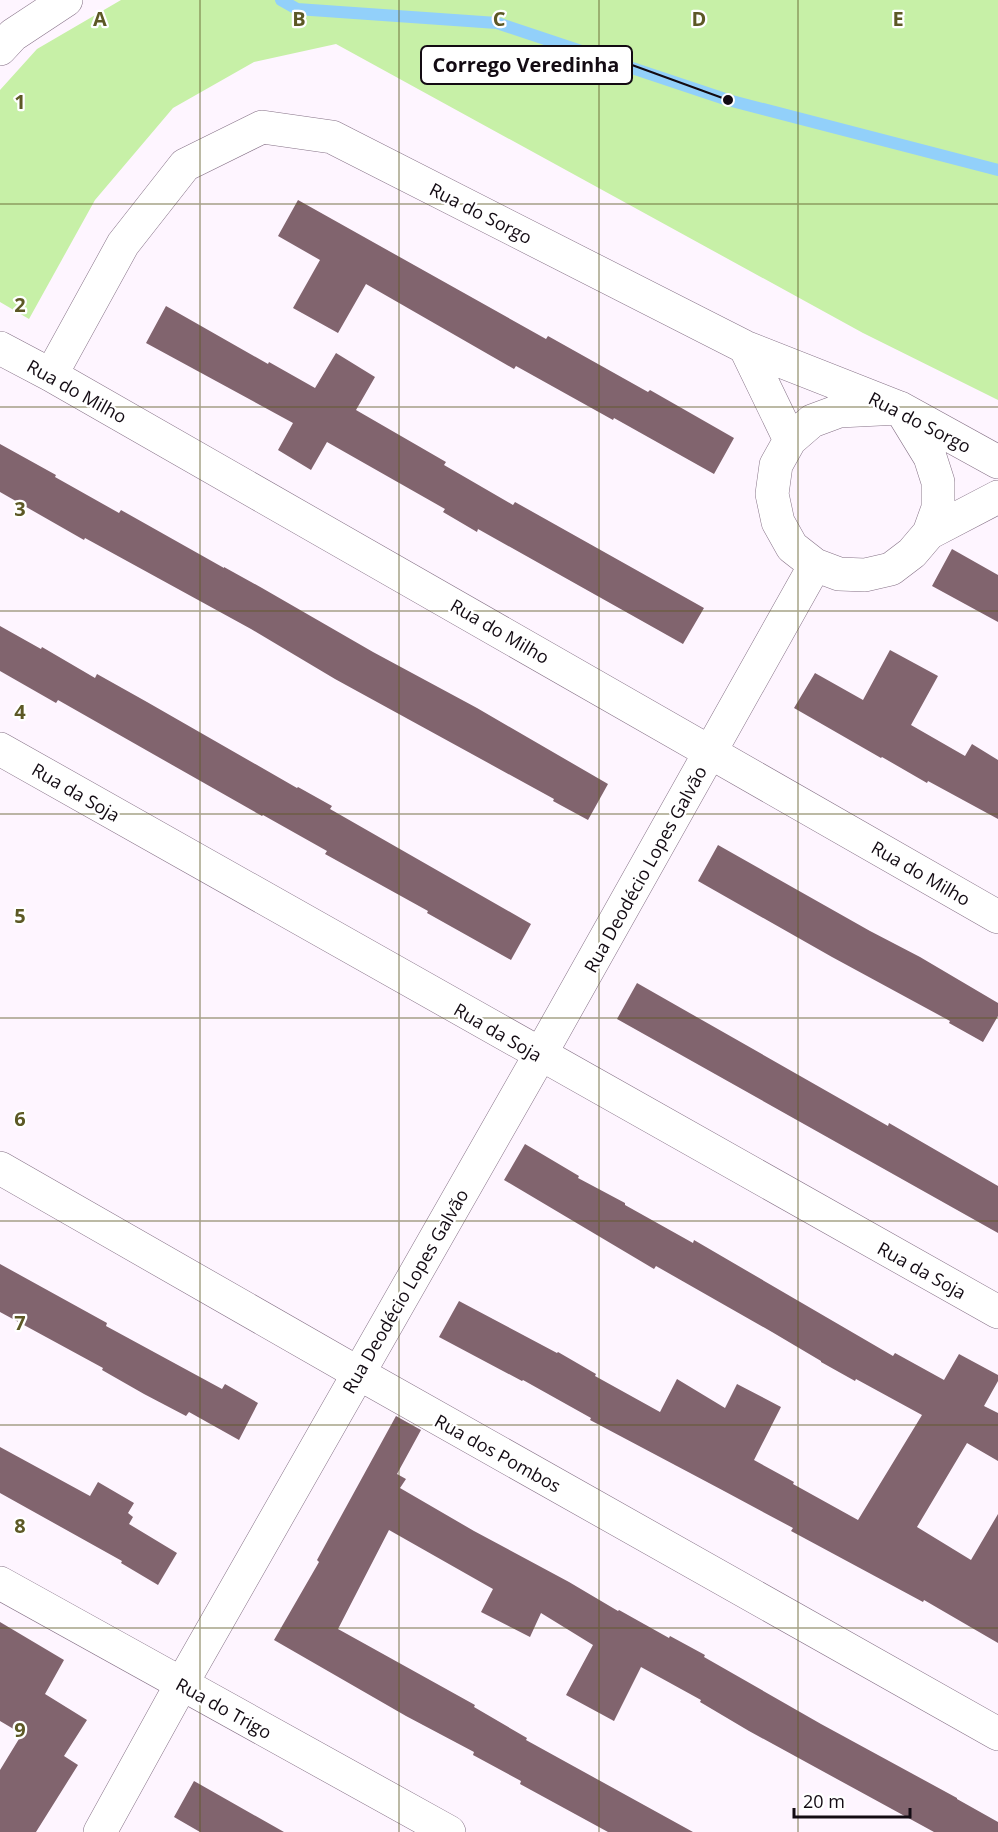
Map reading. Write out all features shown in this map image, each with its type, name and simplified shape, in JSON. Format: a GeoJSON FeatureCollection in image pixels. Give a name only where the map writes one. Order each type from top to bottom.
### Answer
{"type":"FeatureCollection","features":[{"type":"Feature","properties":{"kind":"street"},"geometry":{"type":"LineString","coordinates":[[0,49],[13,35],[66,0]]}},
{"type":"Feature","properties":{"kind":"street","name":"Rua do Sorgo"},"geometry":{"type":"LineString","coordinates":[[51,375],[123,244],[185,165],[262,127],[332,137],[745,347],[900,408],[998,462]]}},
{"type":"Feature","properties":{"kind":"street"},"geometry":{"type":"LineString","coordinates":[[745,347],[790,440]]}},
{"type":"Feature","properties":{"kind":"street","name":"Rua do Milho"},"geometry":{"type":"LineString","coordinates":[[0,348],[51,375],[998,917]]}},
{"type":"Feature","properties":{"kind":"street"},"geometry":{"type":"LineString","coordinates":[[900,408],[930,457],[938,482],[938,508],[929,533],[912,553],[891,569],[865,575],[839,574],[815,565],[792,547],[778,522],[772,494],[777,465],[790,440],[812,422],[839,411],[900,408]]}},
{"type":"Feature","properties":{"kind":"street"},"geometry":{"type":"LineString","coordinates":[[929,533],[998,497]]}},
{"type":"Feature","properties":{"kind":"street","name":"Rua Deodécio Lopes Galvão"},"geometry":{"type":"LineString","coordinates":[[100,1832],[815,565]]}},
{"type":"Feature","properties":{"kind":"street","name":"Rua da Soja"},"geometry":{"type":"LineString","coordinates":[[0,749],[998,1312]]}},
{"type":"Feature","properties":{"kind":"street","name":"Rua dos Pombos"},"geometry":{"type":"LineString","coordinates":[[0,1168],[357,1373],[998,1734]]}},
{"type":"Feature","properties":{"kind":"street","name":"Rua do Trigo"},"geometry":{"type":"LineString","coordinates":[[0,1583],[449,1832]]}},
{"type":"Feature","properties":{"kind":"green space"},"geometry":{"type":"Polygon","coordinates":[[[121,0],[998,0],[998,400],[863,333],[336,44],[254,62],[173,108],[95,200],[29,319],[0,302],[0,90],[37,49],[121,0]]]}},
{"type":"Feature","properties":{"kind":"building"},"geometry":{"type":"Polygon","coordinates":[[[298,200],[546,339],[548,336],[734,438],[714,474],[516,366],[514,369],[366,284],[338,333],[293,308],[320,260],[278,236],[298,200]]]}},
{"type":"Feature","properties":{"kind":"building"},"geometry":{"type":"Polygon","coordinates":[[[166,306],[315,388],[336,353],[375,377],[356,410],[446,462],[444,465],[513,505],[515,502],[704,608],[683,644],[478,529],[477,532],[443,512],[445,509],[327,442],[311,470],[278,450],[293,423],[146,343],[166,306]]]}},
{"type":"Feature","properties":{"kind":"building"},"geometry":{"type":"Polygon","coordinates":[[[0,444],[119,513],[121,510],[477,708],[608,784],[588,820],[335,679],[251,629],[85,538],[84,540],[0,492],[0,444]]]}},
{"type":"Feature","properties":{"kind":"building"},"geometry":{"type":"Polygon","coordinates":[[[952,549],[998,575],[998,622],[932,586],[952,549]]]}},
{"type":"Feature","properties":{"kind":"building"},"geometry":{"type":"Polygon","coordinates":[[[0,626],[95,678],[97,674],[147,702],[332,806],[330,809],[531,924],[511,960],[325,854],[327,851],[58,700],[56,703],[0,671],[0,626]]]}},
{"type":"Feature","properties":{"kind":"building"},"geometry":{"type":"Polygon","coordinates":[[[890,650],[938,676],[911,725],[965,756],[972,744],[998,760],[998,819],[881,758],[794,708],[815,673],[863,700],[890,650]]]}},
{"type":"Feature","properties":{"kind":"building"},"geometry":{"type":"Polygon","coordinates":[[[718,845],[998,1003],[998,1016],[983,1042],[949,1023],[950,1021],[698,881],[718,845]]]}},
{"type":"Feature","properties":{"kind":"building"},"geometry":{"type":"Polygon","coordinates":[[[637,983],[998,1186],[998,1233],[617,1019],[637,983]]]}},
{"type":"Feature","properties":{"kind":"building"},"geometry":{"type":"Polygon","coordinates":[[[525,1144],[579,1176],[578,1178],[693,1243],[694,1240],[893,1356],[895,1353],[944,1380],[959,1354],[998,1375],[998,1381],[984,1406],[998,1413],[998,1461],[967,1443],[917,1527],[971,1560],[998,1514],[998,1643],[924,1600],[923,1602],[791,1531],[793,1528],[590,1420],[591,1418],[523,1380],[439,1337],[459,1301],[558,1352],[596,1374],[595,1376],[660,1412],[677,1379],[725,1408],[737,1384],[781,1407],[754,1460],[858,1520],[922,1415],[821,1362],[656,1266],[654,1269],[504,1180],[525,1144]]]}},
{"type":"Feature","properties":{"kind":"building"},"geometry":{"type":"Polygon","coordinates":[[[0,1264],[107,1323],[106,1326],[222,1389],[225,1384],[258,1403],[239,1440],[189,1412],[186,1416],[144,1394],[102,1370],[103,1368],[0,1312],[0,1264]]]}},
{"type":"Feature","properties":{"kind":"building"},"geometry":{"type":"Polygon","coordinates":[[[396,1416],[421,1430],[397,1474],[406,1479],[400,1488],[618,1611],[705,1655],[704,1657],[821,1724],[957,1798],[998,1822],[998,1832],[934,1832],[749,1731],[700,1702],[701,1700],[641,1667],[614,1721],[566,1695],[593,1645],[541,1613],[530,1637],[481,1612],[493,1589],[389,1530],[338,1629],[475,1705],[474,1707],[527,1738],[526,1740],[693,1832],[608,1832],[520,1784],[521,1781],[473,1755],[474,1752],[406,1716],[274,1640],[319,1562],[317,1560],[396,1416]]]}},
{"type":"Feature","properties":{"kind":"building"},"geometry":{"type":"Polygon","coordinates":[[[0,1447],[90,1496],[98,1482],[134,1503],[128,1513],[133,1517],[129,1524],[177,1553],[158,1585],[121,1563],[122,1561],[0,1493],[0,1447]]]}},
{"type":"Feature","properties":{"kind":"building"},"geometry":{"type":"Polygon","coordinates":[[[0,1622],[64,1660],[45,1694],[87,1720],[64,1756],[78,1765],[36,1832],[0,1832],[0,1770],[22,1734],[0,1721],[0,1622]]]}},
{"type":"Feature","properties":{"kind":"building"},"geometry":{"type":"Polygon","coordinates":[[[194,1781],[284,1832],[200,1832],[174,1817],[194,1781]]]}},
{"type":"Feature","properties":{"kind":"waterway"},"geometry":{"type":"LineString","coordinates":[[281,0],[297,9],[497,23],[728,100],[998,170]]}},
{"type":"Feature","properties":{"kind":"place","name":"Corrego Veredinha"},"geometry":{"type":"Point","coordinates":[728,100]}}]}
